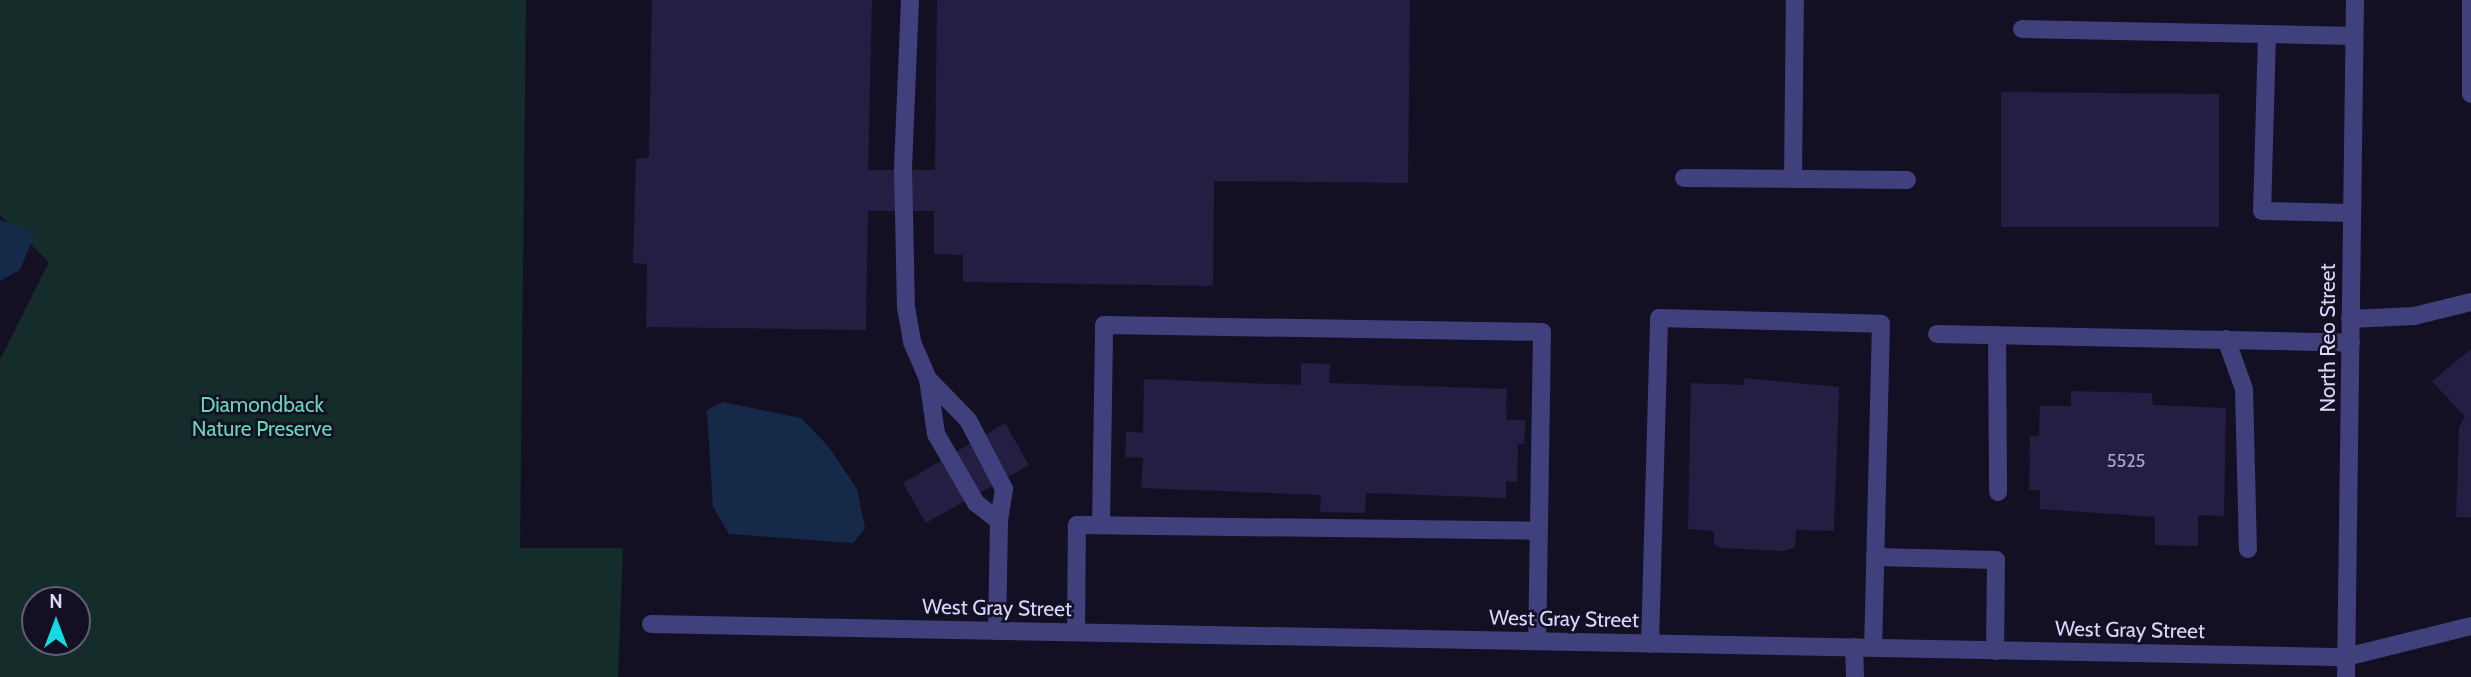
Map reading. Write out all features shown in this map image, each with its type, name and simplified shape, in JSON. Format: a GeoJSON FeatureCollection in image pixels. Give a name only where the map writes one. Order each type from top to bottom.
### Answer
{"type":"FeatureCollection","features":[{"type":"Feature","properties":{"kind":"street"},"geometry":{"type":"LineString","coordinates":[[910,0],[903,167],[906,307],[912,342],[928,379],[936,434],[976,503],[999,521]]}},
{"type":"Feature","properties":{"kind":"street"},"geometry":{"type":"LineString","coordinates":[[1793,179],[1794,0]]}},
{"type":"Feature","properties":{"kind":"street","name":"North Reo Street"},"geometry":{"type":"LineString","coordinates":[[2346,677],[2355,0]]}},
{"type":"Feature","properties":{"kind":"street"},"geometry":{"type":"LineString","coordinates":[[2471,0],[2471,94]]}},
{"type":"Feature","properties":{"kind":"street"},"geometry":{"type":"LineString","coordinates":[[2022,29],[2354,36]]}},
{"type":"Feature","properties":{"kind":"street"},"geometry":{"type":"LineString","coordinates":[[2267,34],[2262,211],[2351,214]]}},
{"type":"Feature","properties":{"kind":"street"},"geometry":{"type":"LineString","coordinates":[[1684,178],[1907,180]]}},
{"type":"Feature","properties":{"kind":"street"},"geometry":{"type":"LineString","coordinates":[[2350,319],[2414,316],[2471,302]]}},
{"type":"Feature","properties":{"kind":"street"},"geometry":{"type":"LineString","coordinates":[[1650,644],[1658,318],[1881,324],[1873,648]]}},
{"type":"Feature","properties":{"kind":"street"},"geometry":{"type":"LineString","coordinates":[[1101,525],[1104,326],[1542,332],[1537,641]]}},
{"type":"Feature","properties":{"kind":"street"},"geometry":{"type":"LineString","coordinates":[[1937,334],[2351,342]]}},
{"type":"Feature","properties":{"kind":"street"},"geometry":{"type":"LineString","coordinates":[[1997,335],[1998,492]]}},
{"type":"Feature","properties":{"kind":"street"},"geometry":{"type":"LineString","coordinates":[[2225,340],[2245,389],[2248,549]]}},
{"type":"Feature","properties":{"kind":"street"},"geometry":{"type":"LineString","coordinates":[[928,379],[968,421],[1004,489],[999,521],[997,631]]}},
{"type":"Feature","properties":{"kind":"street"},"geometry":{"type":"LineString","coordinates":[[1076,632],[1077,525],[1539,531]]}},
{"type":"Feature","properties":{"kind":"street"},"geometry":{"type":"LineString","coordinates":[[1875,557],[1996,560],[1995,650]]}},
{"type":"Feature","properties":{"kind":"street","name":"West Gray Street"},"geometry":{"type":"LineString","coordinates":[[652,624],[2346,657],[2471,626]]}},
{"type":"Feature","properties":{"kind":"street"},"geometry":{"type":"LineString","coordinates":[[1854,648],[1855,677]]}},
{"type":"Feature","properties":{"kind":"green space","name":"Diamondback Nature Preserve"},"geometry":{"type":"Polygon","coordinates":[[[0,0],[526,0],[520,548],[623,548],[618,677],[0,677],[0,360],[49,262],[0,215],[0,0]]]}},
{"type":"Feature","properties":{"kind":"water"},"geometry":{"type":"Polygon","coordinates":[[[0,220],[35,233],[20,270],[0,281],[0,220]]]}},
{"type":"Feature","properties":{"kind":"water"},"geometry":{"type":"Polygon","coordinates":[[[723,402],[801,418],[828,446],[857,489],[865,528],[853,543],[729,534],[713,507],[707,410],[723,402]]]}},
{"type":"Feature","properties":{"kind":"building"},"geometry":{"type":"Polygon","coordinates":[[[652,0],[872,0],[868,170],[935,170],[937,0],[1410,0],[1408,183],[1214,181],[1213,286],[963,282],[963,255],[934,254],[934,211],[868,211],[866,330],[646,327],[647,264],[633,263],[636,159],[649,157],[652,0]]]}},
{"type":"Feature","properties":{"kind":"building"},"geometry":{"type":"Polygon","coordinates":[[[2001,92],[2219,94],[2219,227],[2001,227],[2001,92]]]}},
{"type":"Feature","properties":{"kind":"building"},"geometry":{"type":"Polygon","coordinates":[[[2471,349],[2471,517],[2456,517],[2459,427],[2465,417],[2432,381],[2471,349]]]}},
{"type":"Feature","properties":{"kind":"building"},"geometry":{"type":"Polygon","coordinates":[[[1301,363],[1330,364],[1329,383],[1507,389],[1506,420],[1526,420],[1524,444],[1518,444],[1517,482],[1506,481],[1506,498],[1366,493],[1365,513],[1320,512],[1321,495],[1141,488],[1143,458],[1125,457],[1126,431],[1143,433],[1144,379],[1301,385],[1301,363]]]}},
{"type":"Feature","properties":{"kind":"building"},"geometry":{"type":"Polygon","coordinates":[[[1744,378],[1839,387],[1834,531],[1796,530],[1795,547],[1784,551],[1723,548],[1714,545],[1714,531],[1688,529],[1691,383],[1744,385],[1744,378]]]}},
{"type":"Feature","properties":{"kind":"building"},"geometry":{"type":"Polygon","coordinates":[[[2071,391],[2152,393],[2153,405],[2226,408],[2224,516],[2198,515],[2198,546],[2155,545],[2155,517],[2040,509],[2040,490],[2029,490],[2030,436],[2039,436],[2040,406],[2071,406],[2071,391]]]}},
{"type":"Feature","properties":{"kind":"building"},"geometry":{"type":"Polygon","coordinates":[[[1005,423],[1029,465],[926,523],[903,483],[1005,423]]]}}]}
